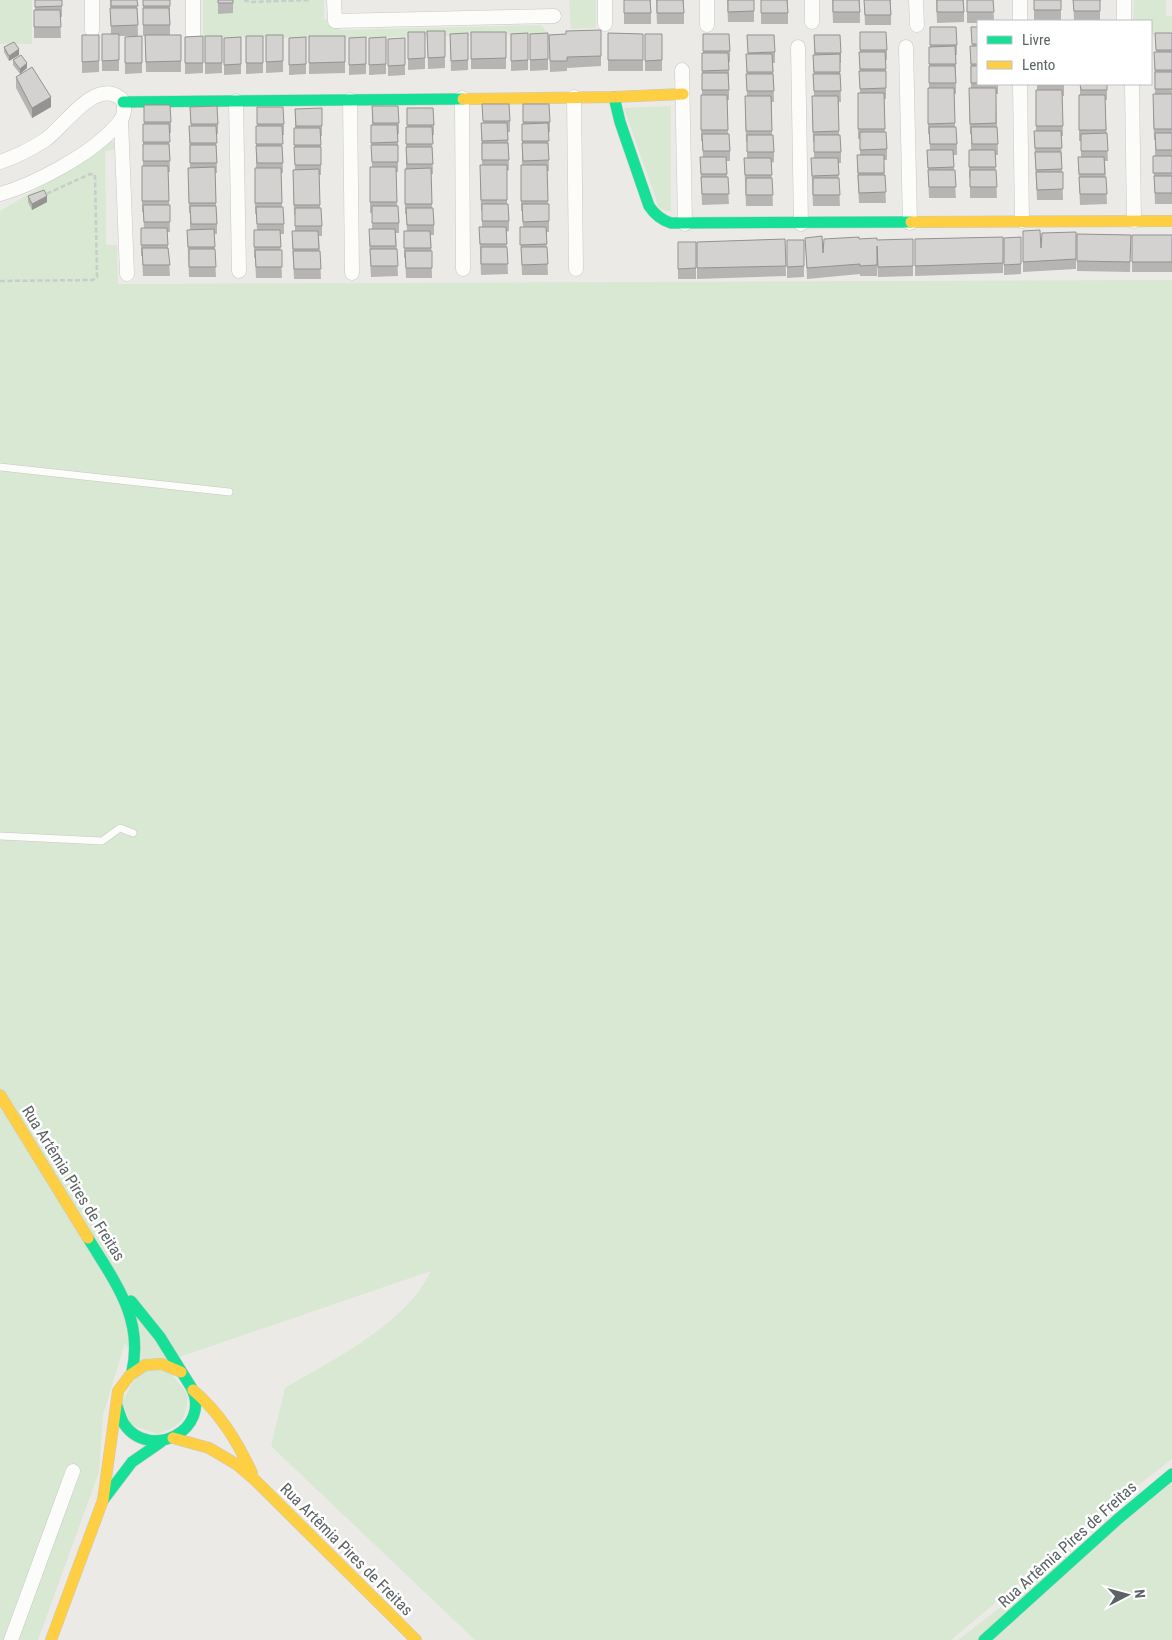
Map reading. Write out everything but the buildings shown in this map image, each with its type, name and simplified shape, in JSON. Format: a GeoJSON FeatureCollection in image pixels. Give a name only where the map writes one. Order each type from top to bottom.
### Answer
{"type":"FeatureCollection","features":[{"type":"Feature","properties":{"kind":"street"},"geometry":{"type":"LineString","coordinates":[[92,0],[92,30]]}},
{"type":"Feature","properties":{"kind":"street"},"geometry":{"type":"LineString","coordinates":[[193,0],[193,35]]}},
{"type":"Feature","properties":{"kind":"street"},"geometry":{"type":"LineString","coordinates":[[334,0],[335,21],[554,16]]}},
{"type":"Feature","properties":{"kind":"street"},"geometry":{"type":"LineString","coordinates":[[605,0],[605,24]]}},
{"type":"Feature","properties":{"kind":"street"},"geometry":{"type":"LineString","coordinates":[[707,0],[707,25]]}},
{"type":"Feature","properties":{"kind":"street"},"geometry":{"type":"LineString","coordinates":[[812,0],[812,22]]}},
{"type":"Feature","properties":{"kind":"street"},"geometry":{"type":"LineString","coordinates":[[916,0],[916,25]]}},
{"type":"Feature","properties":{"kind":"street"},"geometry":{"type":"LineString","coordinates":[[1020,0],[1020,20]]}},
{"type":"Feature","properties":{"kind":"street"},"geometry":{"type":"LineString","coordinates":[[1124,0],[1124,20]]}},
{"type":"Feature","properties":{"kind":"street"},"geometry":{"type":"LineString","coordinates":[[798,47],[801,224]]}},
{"type":"Feature","properties":{"kind":"street"},"geometry":{"type":"LineString","coordinates":[[906,47],[910,223]]}},
{"type":"Feature","properties":{"kind":"street"},"geometry":{"type":"LineString","coordinates":[[682,70],[685,224]]}},
{"type":"Feature","properties":{"kind":"street"},"geometry":{"type":"LineString","coordinates":[[1020,85],[1022,221]]}},
{"type":"Feature","properties":{"kind":"street"},"geometry":{"type":"LineString","coordinates":[[1132,85],[1134,221]]}},
{"type":"Feature","properties":{"kind":"street"},"geometry":{"type":"LineString","coordinates":[[0,162],[15,157],[46,140],[82,105],[93,97],[110,94],[120,98],[123,102],[124,111],[121,120],[127,274]]}},
{"type":"Feature","properties":{"kind":"street"},"geometry":{"type":"LineString","coordinates":[[123,102],[614,97],[683,94]]}},
{"type":"Feature","properties":{"kind":"street"},"geometry":{"type":"LineString","coordinates":[[574,97],[576,269]]}},
{"type":"Feature","properties":{"kind":"street"},"geometry":{"type":"LineString","coordinates":[[614,97],[620,122],[649,206],[655,215],[671,224],[1172,221]]}},
{"type":"Feature","properties":{"kind":"street"},"geometry":{"type":"LineString","coordinates":[[462,98],[463,269]]}},
{"type":"Feature","properties":{"kind":"street"},"geometry":{"type":"LineString","coordinates":[[350,100],[352,273]]}},
{"type":"Feature","properties":{"kind":"street"},"geometry":{"type":"LineString","coordinates":[[236,101],[238,271]]}},
{"type":"Feature","properties":{"kind":"street"},"geometry":{"type":"LineString","coordinates":[[0,194],[22,187],[79,155],[100,141],[121,120]]}},
{"type":"Feature","properties":{"kind":"street","name":"Rua Artêmia Pires de Freitas"},"geometry":{"type":"LineString","coordinates":[[0,1094],[120,1290]]}},
{"type":"Feature","properties":{"kind":"street"},"geometry":{"type":"LineString","coordinates":[[120,1290],[130,1311],[137,1337],[136,1358],[132,1371]]}},
{"type":"Feature","properties":{"kind":"street"},"geometry":{"type":"LineString","coordinates":[[120,1290],[151,1325],[193,1390],[205,1398],[223,1420],[236,1440],[256,1481]]}},
{"type":"Feature","properties":{"kind":"street"},"geometry":{"type":"LineString","coordinates":[[51,1640],[103,1500],[118,1391],[124,1379],[132,1371],[145,1365],[160,1363],[181,1372]]}},
{"type":"Feature","properties":{"kind":"street"},"geometry":{"type":"LineString","coordinates":[[103,1500],[132,1462],[161,1442],[173,1438],[188,1426],[195,1409],[193,1390]]}},
{"type":"Feature","properties":{"kind":"street"},"geometry":{"type":"LineString","coordinates":[[117,1405],[118,1414],[127,1430],[142,1440],[161,1442]]}},
{"type":"Feature","properties":{"kind":"street"},"geometry":{"type":"LineString","coordinates":[[173,1438],[209,1448],[236,1464],[256,1481]]}},
{"type":"Feature","properties":{"kind":"street"},"geometry":{"type":"LineString","coordinates":[[10,1640],[73,1471]]}},
{"type":"Feature","properties":{"kind":"street","name":"Rua Artêmia Pires de Freitas"},"geometry":{"type":"LineString","coordinates":[[984,1640],[1118,1519],[1172,1474]]}},
{"type":"Feature","properties":{"kind":"street","name":"Rua Artêmia Pires de Freitas"},"geometry":{"type":"LineString","coordinates":[[256,1481],[416,1640]]}},
{"type":"Feature","properties":{"kind":"lane"},"geometry":{"type":"LineString","coordinates":[[0,467],[229,492]]}},
{"type":"Feature","properties":{"kind":"lane"},"geometry":{"type":"LineString","coordinates":[[0,836],[102,841],[120,828],[133,833]]}},
{"type":"Feature","properties":{"kind":"path"},"geometry":{"type":"LineString","coordinates":[[244,0],[250,2],[311,0]]}},
{"type":"Feature","properties":{"kind":"path"},"geometry":{"type":"LineString","coordinates":[[0,281],[93,280],[97,277],[96,175],[90,174],[44,195]]}},
{"type":"Feature","properties":{"kind":"green space"},"geometry":{"type":"Polygon","coordinates":[[[0,0],[32,0],[32,44],[0,44],[0,0]]]}},
{"type":"Feature","properties":{"kind":"green space"},"geometry":{"type":"Polygon","coordinates":[[[203,0],[324,0],[324,18],[331,25],[342,30],[541,25],[548,34],[342,38],[203,37],[203,0]]]}},
{"type":"Feature","properties":{"kind":"green space"},"geometry":{"type":"Polygon","coordinates":[[[569,0],[596,0],[596,28],[571,29],[569,0]]]}},
{"type":"Feature","properties":{"kind":"green space"},"geometry":{"type":"Polygon","coordinates":[[[1134,0],[1166,0],[1166,16],[1172,16],[1172,39],[1152,34],[1152,20],[1133,20],[1134,0]]]}},
{"type":"Feature","properties":{"kind":"green space"},"geometry":{"type":"Polygon","coordinates":[[[671,106],[671,211],[665,211],[659,208],[624,108],[671,106]]]}},
{"type":"Feature","properties":{"kind":"green space"},"geometry":{"type":"Polygon","coordinates":[[[109,138],[114,143],[114,150],[105,151],[106,245],[117,245],[118,284],[1172,280],[1172,1459],[1101,1514],[951,1640],[475,1640],[271,1446],[285,1388],[346,1352],[387,1323],[420,1290],[431,1271],[153,1366],[167,1369],[188,1394],[184,1416],[178,1424],[158,1434],[131,1425],[122,1402],[139,1371],[125,1343],[103,1415],[99,1472],[38,1640],[0,1640],[0,211],[91,157],[109,138]]]}},
{"type":"Feature","properties":{"kind":"green space"},"geometry":{"type":"Polygon","coordinates":[[[1172,1474],[1172,1640],[958,1640],[1172,1474]]]}},
{"type":"Feature","properties":{"kind":"traffic: fast"},"geometry":{"type":"LineString","coordinates":[[614,97],[620,122],[649,206],[658,217],[667,222],[911,222]]}},
{"type":"Feature","properties":{"kind":"traffic: fast"},"geometry":{"type":"LineString","coordinates":[[123,102],[463,99]]}},
{"type":"Feature","properties":{"kind":"traffic: fast"},"geometry":{"type":"LineString","coordinates":[[88,1238],[117,1285],[130,1317],[134,1334],[135,1352],[132,1371]]}},
{"type":"Feature","properties":{"kind":"traffic: fast"},"geometry":{"type":"LineString","coordinates":[[117,1406],[124,1424],[135,1435],[149,1440],[162,1440],[176,1436],[186,1427],[193,1416],[196,1402],[191,1387],[160,1337],[131,1301]]}},
{"type":"Feature","properties":{"kind":"traffic: fast"},"geometry":{"type":"LineString","coordinates":[[104,1499],[132,1462],[161,1442]]}},
{"type":"Feature","properties":{"kind":"traffic: fast"},"geometry":{"type":"LineString","coordinates":[[984,1640],[1118,1519],[1172,1474]]}},
{"type":"Feature","properties":{"kind":"traffic: slow"},"geometry":{"type":"LineString","coordinates":[[463,99],[683,94]]}},
{"type":"Feature","properties":{"kind":"traffic: slow"},"geometry":{"type":"LineString","coordinates":[[911,222],[1172,221]]}},
{"type":"Feature","properties":{"kind":"traffic: slow"},"geometry":{"type":"LineString","coordinates":[[0,1095],[88,1238]]}},
{"type":"Feature","properties":{"kind":"traffic: slow"},"geometry":{"type":"LineString","coordinates":[[51,1640],[103,1500],[118,1391],[130,1375],[145,1365],[162,1364],[181,1372]]}},
{"type":"Feature","properties":{"kind":"traffic: slow"},"geometry":{"type":"LineString","coordinates":[[193,1390],[220,1418],[252,1473]]}},
{"type":"Feature","properties":{"kind":"traffic: slow"},"geometry":{"type":"LineString","coordinates":[[173,1438],[209,1448],[236,1464],[256,1481],[416,1640]]}}]}
